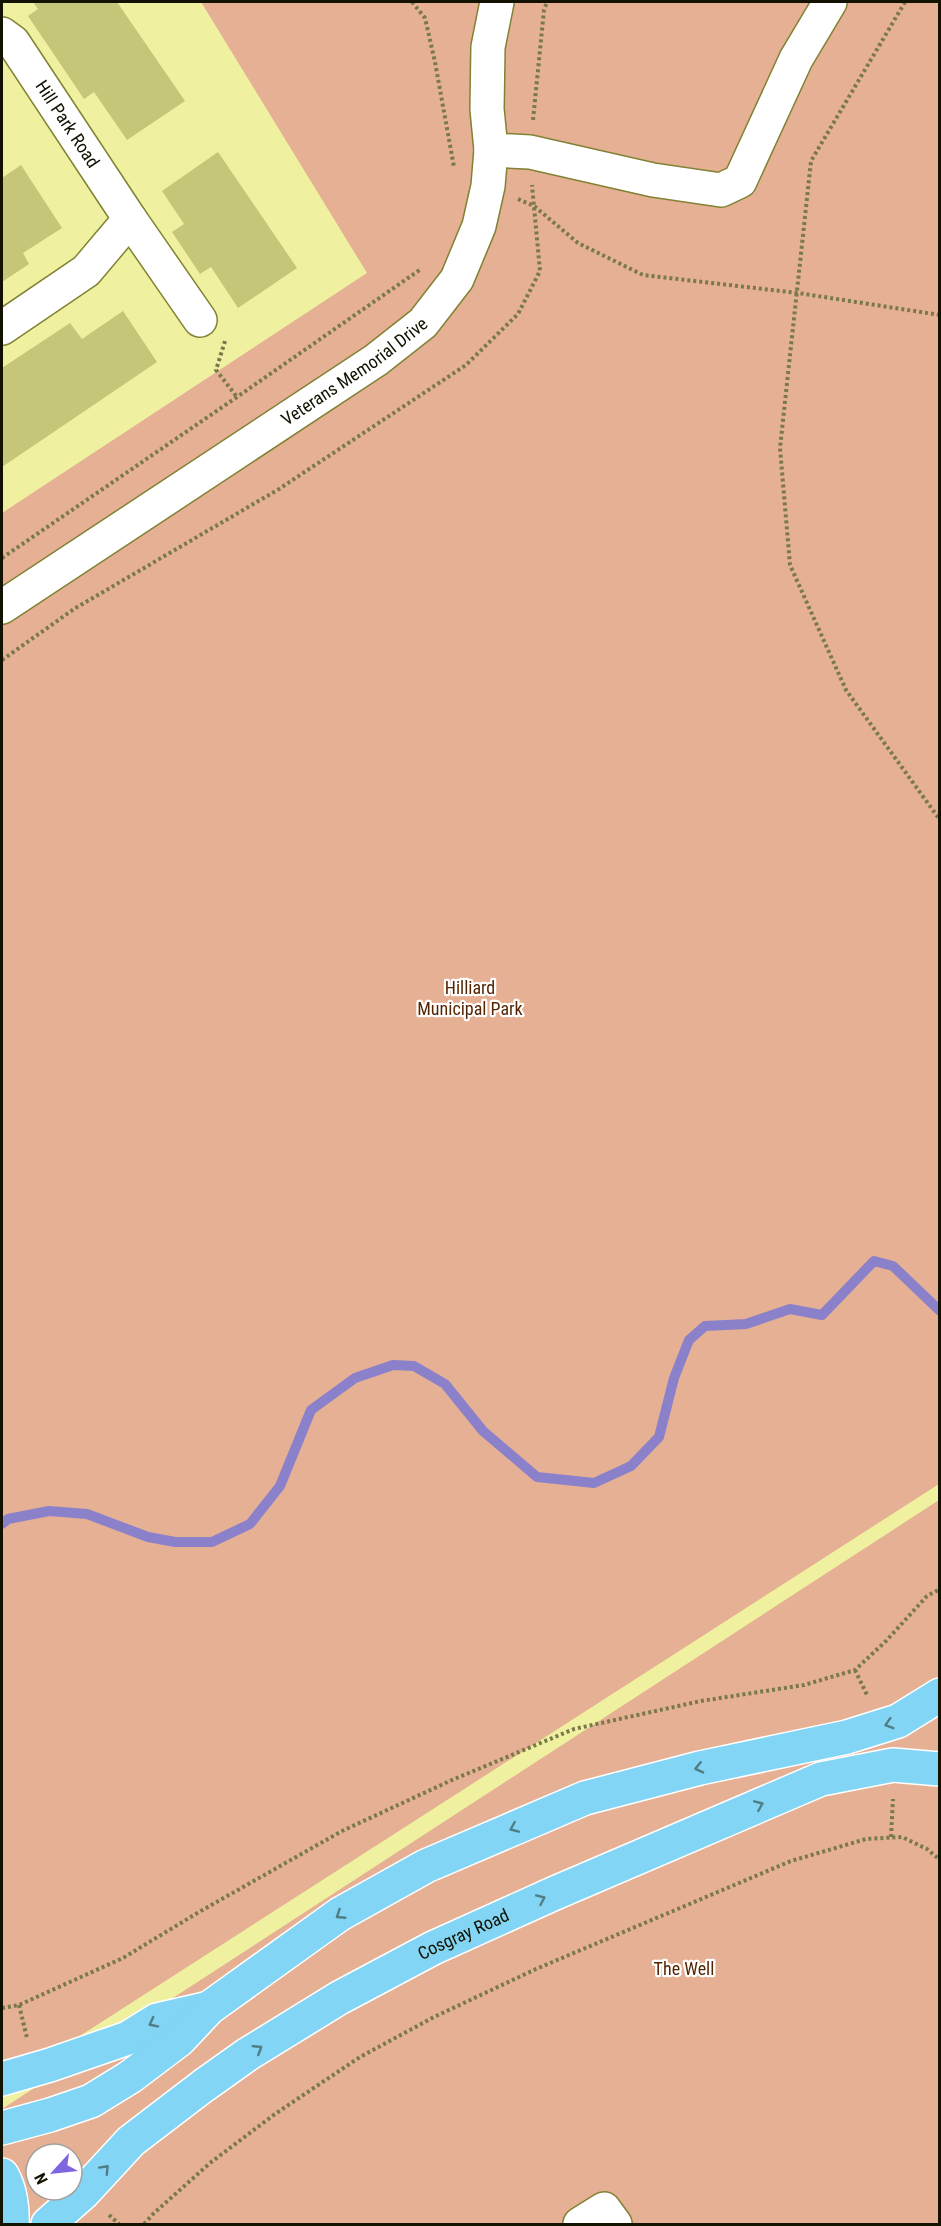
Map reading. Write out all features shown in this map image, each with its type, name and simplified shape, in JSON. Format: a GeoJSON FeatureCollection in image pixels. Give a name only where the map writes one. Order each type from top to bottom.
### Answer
{"type":"FeatureCollection","features":[{"type":"Feature","properties":{"kind":"main road"},"geometry":{"type":"LineString","coordinates":[[2,2128],[91,2101],[130,2077],[179,2040],[209,2008],[340,1914],[426,1866],[585,1798],[700,1767],[847,1737],[898,1721],[939,1695]]}},
{"type":"Feature","properties":{"kind":"main road","name":"Cosgray Road"},"geometry":{"type":"LineString","coordinates":[[48,2224],[83,2193],[131,2141],[203,2086],[248,2054],[339,1998],[433,1948],[821,1779],[893,1765],[939,1769]]}},
{"type":"Feature","properties":{"kind":"main road"},"geometry":{"type":"LineString","coordinates":[[2,2079],[128,2038],[157,2019],[209,2008]]}},
{"type":"Feature","properties":{"kind":"main road"},"geometry":{"type":"LineString","coordinates":[[2,2175],[7,2184],[13,2213],[12,2224]]}},
{"type":"Feature","properties":{"kind":"street","name":"Veterans Memorial Drive"},"geometry":{"type":"LineString","coordinates":[[2,607],[376,360],[423,323],[458,279],[479,226],[488,186],[491,150],[487,109],[488,47],[497,2]]}},
{"type":"Feature","properties":{"kind":"street"},"geometry":{"type":"LineString","coordinates":[[491,150],[530,152],[653,180],[721,190],[740,181],[796,59],[830,2]]}},
{"type":"Feature","properties":{"kind":"street","name":"Hill Park Road"},"geometry":{"type":"LineString","coordinates":[[2,34],[13,42],[200,320]]}},
{"type":"Feature","properties":{"kind":"street"},"geometry":{"type":"LineString","coordinates":[[2,328],[86,272],[130,219]]}},
{"type":"Feature","properties":{"kind":"street"},"geometry":{"type":"LineString","coordinates":[[580,2224],[604,2209],[615,2224]]}},
{"type":"Feature","properties":{"kind":"path"},"geometry":{"type":"LineString","coordinates":[[412,2],[425,18],[456,176]]}},
{"type":"Feature","properties":{"kind":"path"},"geometry":{"type":"LineString","coordinates":[[905,2],[811,161],[780,448],[790,565],[846,690],[939,820]]}},
{"type":"Feature","properties":{"kind":"path"},"geometry":{"type":"LineString","coordinates":[[534,206],[578,243],[643,275],[798,293],[939,315]]}},
{"type":"Feature","properties":{"kind":"path"},"geometry":{"type":"LineString","coordinates":[[2,558],[426,265]]}},
{"type":"Feature","properties":{"kind":"path"},"geometry":{"type":"LineString","coordinates":[[200,320],[220,327],[225,346],[216,370],[237,397]]}},
{"type":"Feature","properties":{"kind":"path"},"geometry":{"type":"LineString","coordinates":[[2,2008],[19,2005],[123,1958],[199,1912],[342,1832],[452,1780],[574,1729],[700,1701],[804,1685],[855,1671],[927,1596],[939,1589]]}},
{"type":"Feature","properties":{"kind":"path"},"geometry":{"type":"LineString","coordinates":[[855,1671],[870,1702]]}},
{"type":"Feature","properties":{"kind":"path"},"geometry":{"type":"LineString","coordinates":[[891,1837],[893,1794]]}},
{"type":"Feature","properties":{"kind":"path"},"geometry":{"type":"LineString","coordinates":[[144,2224],[210,2163],[275,2114],[360,2057],[434,2017],[587,1946],[791,1861],[866,1839],[902,1837],[927,1849],[939,1860]]}},
{"type":"Feature","properties":{"kind":"path"},"geometry":{"type":"LineString","coordinates":[[19,2005],[28,2042]]}},
{"type":"Feature","properties":{"kind":"green space","name":"Hilliard Municipal Park"},"geometry":{"type":"Polygon","coordinates":[[[201,2],[939,2],[939,1484],[2,2086],[2,513],[367,273],[201,2]]]}},
{"type":"Feature","properties":{"kind":"green space","name":"The Well"},"geometry":{"type":"Polygon","coordinates":[[[939,1500],[939,2224],[2,2224],[2,2109],[939,1500]]]}},
{"type":"Feature","properties":{"kind":"building"},"geometry":{"type":"Polygon","coordinates":[[[33,2],[117,2],[185,101],[127,140],[94,92],[84,99],[28,16],[38,9],[33,2]]]}},
{"type":"Feature","properties":{"kind":"building"},"geometry":{"type":"Polygon","coordinates":[[[218,152],[297,268],[238,308],[211,267],[200,274],[172,232],[184,224],[162,191],[218,152]]]}},
{"type":"Feature","properties":{"kind":"building"},"geometry":{"type":"Polygon","coordinates":[[[21,165],[62,228],[23,253],[29,264],[2,282],[2,178],[21,165]]]}},
{"type":"Feature","properties":{"kind":"building"},"geometry":{"type":"Polygon","coordinates":[[[123,311],[157,362],[2,467],[2,368],[70,323],[82,339],[123,311]]]}},
{"type":"Feature","properties":{"kind":"waterway"},"geometry":{"type":"LineString","coordinates":[[2,1524],[8,1519],[49,1511],[87,1514],[148,1537],[175,1542],[212,1542],[250,1524],[280,1486],[311,1410],[355,1378],[393,1365],[414,1366],[445,1384],[483,1431],[537,1477],[594,1483],[631,1466],[659,1437],[674,1378],[689,1340],[705,1326],[746,1324],[790,1309],[822,1315],[874,1261],[893,1266],[940,1311]]}}]}
